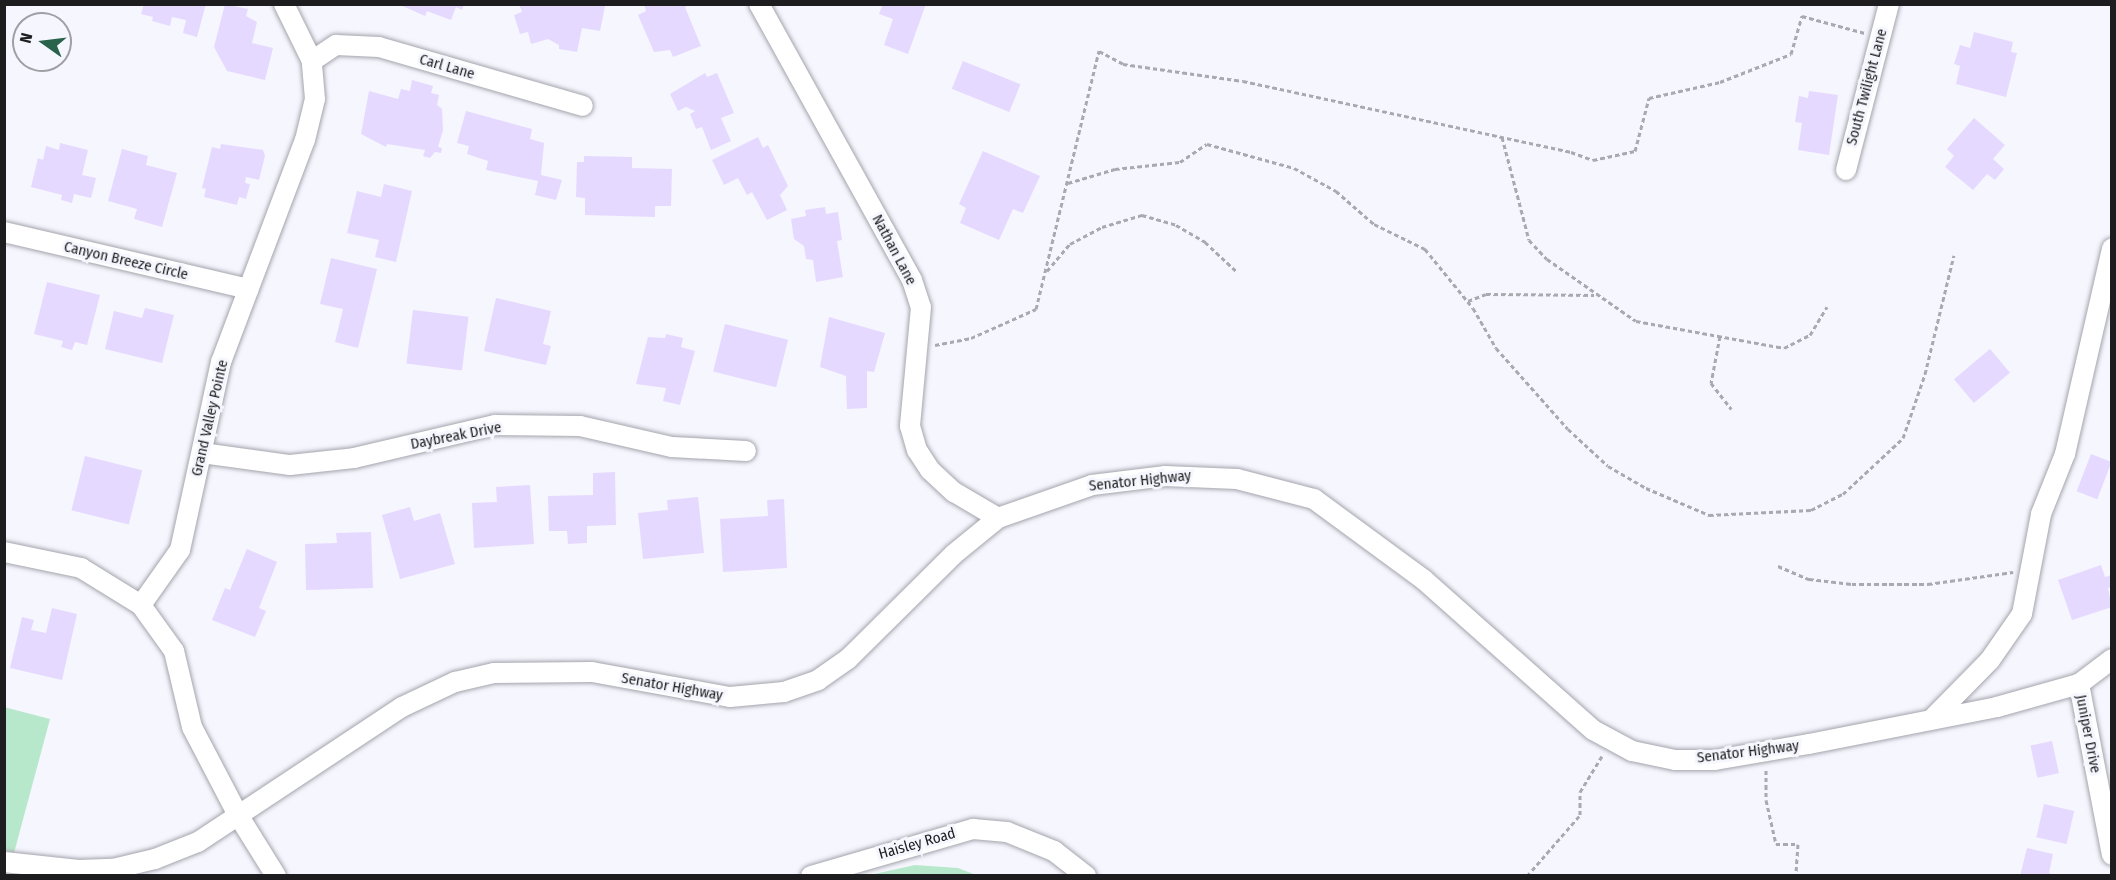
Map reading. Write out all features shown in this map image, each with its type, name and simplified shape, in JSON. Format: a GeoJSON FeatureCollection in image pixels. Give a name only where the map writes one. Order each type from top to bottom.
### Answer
{"type":"FeatureCollection","features":[{"type":"Feature","properties":{"kind":"street","name":"Grand Valley Pointe"},"geometry":{"type":"LineString","coordinates":[[141,605],[180,550],[221,362],[305,140],[315,99],[312,61],[284,4]]}},
{"type":"Feature","properties":{"kind":"street","name":"Nathan Lane"},"geometry":{"type":"LineString","coordinates":[[759,4],[912,280],[921,307],[920,346],[910,426],[917,450],[930,470],[954,492],[998,518]]}},
{"type":"Feature","properties":{"kind":"street","name":"South Twilight Lane"},"geometry":{"type":"LineString","coordinates":[[1845,170],[1889,4]]}},
{"type":"Feature","properties":{"kind":"street","name":"Carl Lane"},"geometry":{"type":"LineString","coordinates":[[312,61],[336,45],[379,47],[583,106]]}},
{"type":"Feature","properties":{"kind":"street","name":"Canyon Breeze Circle"},"geometry":{"type":"LineString","coordinates":[[4,232],[248,289]]}},
{"type":"Feature","properties":{"kind":"street"},"geometry":{"type":"LineString","coordinates":[[1932,718],[2010,637],[2022,614],[2041,514],[2065,454],[2112,248]]}},
{"type":"Feature","properties":{"kind":"street","name":"Daybreak Drive"},"geometry":{"type":"LineString","coordinates":[[202,453],[290,465],[354,458],[495,425],[580,426],[672,447],[746,451]]}},
{"type":"Feature","properties":{"kind":"street","name":"Senator Highway"},"geometry":{"type":"LineString","coordinates":[[4,862],[80,870],[113,869],[155,859],[198,842],[402,707],[455,682],[494,673],[592,672],[729,697],[784,692],[818,680],[848,659],[954,554],[998,518],[1092,485],[1165,476],[1237,479],[1314,498],[1423,579],[1593,730],[1632,751],[1675,760],[1715,760],[1997,707],[2079,684],[2112,659]]}},
{"type":"Feature","properties":{"kind":"street"},"geometry":{"type":"LineString","coordinates":[[4,552],[81,568],[141,605],[174,651],[192,727],[238,815],[276,876]]}},
{"type":"Feature","properties":{"kind":"street","name":"Juniper Drive"},"geometry":{"type":"LineString","coordinates":[[2079,684],[2112,855]]}},
{"type":"Feature","properties":{"kind":"street","name":"Haisley Road"},"geometry":{"type":"LineString","coordinates":[[811,876],[973,829],[1007,832],[1054,851],[1086,876]]}},
{"type":"Feature","properties":{"kind":"path"},"geometry":{"type":"LineString","coordinates":[[920,346],[970,338],[1019,319],[1036,309],[1099,51],[1123,64],[1243,81],[1502,137],[1593,160],[1622,156],[1635,151],[1649,98],[1735,77],[1791,54],[1802,16],[1881,37]]}},
{"type":"Feature","properties":{"kind":"path"},"geometry":{"type":"LineString","coordinates":[[1502,137],[1529,240],[1547,260],[1636,321],[1784,348],[1810,334],[1827,307]]}},
{"type":"Feature","properties":{"kind":"path"},"geometry":{"type":"LineString","coordinates":[[1068,183],[1115,169],[1180,162],[1207,144],[1294,168],[1336,190],[1374,224],[1425,249],[1468,301],[1496,348],[1568,429],[1608,466],[1646,488],[1709,515],[1811,510],[1843,494],[1904,438],[1925,374],[1953,255]]}},
{"type":"Feature","properties":{"kind":"path"},"geometry":{"type":"LineString","coordinates":[[1046,273],[1070,244],[1102,227],[1142,214],[1176,225],[1205,242],[1236,271]]}},
{"type":"Feature","properties":{"kind":"path"},"geometry":{"type":"LineString","coordinates":[[1468,301],[1486,294],[1596,295]]}},
{"type":"Feature","properties":{"kind":"path"},"geometry":{"type":"LineString","coordinates":[[1720,336],[1711,383],[1731,410]]}},
{"type":"Feature","properties":{"kind":"path"},"geometry":{"type":"LineString","coordinates":[[1778,566],[1809,579],[1852,584],[1928,584],[2032,568]]}},
{"type":"Feature","properties":{"kind":"path"},"geometry":{"type":"LineString","coordinates":[[1527,876],[1580,815],[1581,792],[1612,741]]}},
{"type":"Feature","properties":{"kind":"path"},"geometry":{"type":"LineString","coordinates":[[1766,751],[1766,800],[1776,844],[1798,844],[1797,876]]}},
{"type":"Feature","properties":{"kind":"green space"},"geometry":{"type":"Polygon","coordinates":[[[4,707],[50,719],[14,853],[5,850],[4,707]]]}},
{"type":"Feature","properties":{"kind":"green space"},"geometry":{"type":"Polygon","coordinates":[[[915,865],[958,868],[976,875],[870,875],[915,865]]]}},
{"type":"Feature","properties":{"kind":"building"},"geometry":{"type":"Polygon","coordinates":[[[144,4],[206,4],[197,37],[183,33],[186,20],[172,17],[170,26],[152,21],[153,17],[141,14],[144,4]]]}},
{"type":"Feature","properties":{"kind":"building"},"geometry":{"type":"Polygon","coordinates":[[[225,4],[248,9],[246,16],[257,22],[252,43],[273,48],[265,80],[227,71],[214,47],[225,4]]]}},
{"type":"Feature","properties":{"kind":"building"},"geometry":{"type":"Polygon","coordinates":[[[398,4],[464,4],[462,10],[456,7],[451,20],[427,11],[425,16],[398,4]]]}},
{"type":"Feature","properties":{"kind":"building"},"geometry":{"type":"Polygon","coordinates":[[[519,4],[599,4],[605,6],[600,31],[582,28],[577,52],[559,49],[559,45],[548,39],[531,44],[528,32],[520,34],[514,15],[522,12],[519,4]]]}},
{"type":"Feature","properties":{"kind":"building"},"geometry":{"type":"Polygon","coordinates":[[[644,4],[691,4],[685,7],[701,46],[673,57],[670,50],[654,52],[638,15],[646,11],[644,4]]]}},
{"type":"Feature","properties":{"kind":"building"},"geometry":{"type":"Polygon","coordinates":[[[883,4],[926,4],[908,54],[884,45],[893,19],[879,14],[883,4]]]}},
{"type":"Feature","properties":{"kind":"building"},"geometry":{"type":"Polygon","coordinates":[[[1974,32],[2013,42],[2011,52],[2017,53],[2006,97],[1956,84],[1960,66],[1954,64],[1960,45],[1970,48],[1974,32]]]}},
{"type":"Feature","properties":{"kind":"building"},"geometry":{"type":"Polygon","coordinates":[[[963,61],[1020,84],[1009,112],[952,89],[963,61]]]}},
{"type":"Feature","properties":{"kind":"building"},"geometry":{"type":"Polygon","coordinates":[[[705,73],[707,77],[717,73],[734,113],[721,118],[731,141],[711,150],[702,127],[696,129],[690,114],[695,111],[686,107],[678,111],[670,94],[705,73]]]}},
{"type":"Feature","properties":{"kind":"building"},"geometry":{"type":"Polygon","coordinates":[[[412,80],[433,86],[431,93],[439,95],[437,105],[442,109],[443,130],[438,147],[442,148],[441,153],[435,152],[430,158],[423,156],[425,150],[387,144],[386,147],[361,134],[369,91],[398,99],[401,89],[410,91],[412,80]]]}},
{"type":"Feature","properties":{"kind":"building"},"geometry":{"type":"Polygon","coordinates":[[[1809,91],[1838,95],[1829,155],[1798,150],[1802,123],[1795,122],[1799,96],[1808,98],[1809,91]]]}},
{"type":"Feature","properties":{"kind":"building"},"geometry":{"type":"Polygon","coordinates":[[[466,111],[532,129],[530,139],[544,143],[541,175],[562,180],[556,200],[535,195],[538,181],[486,170],[488,161],[467,154],[469,146],[457,143],[466,111]]]}},
{"type":"Feature","properties":{"kind":"building"},"geometry":{"type":"Polygon","coordinates":[[[1974,118],[2005,145],[1993,159],[2004,169],[1995,180],[1987,174],[1973,190],[1945,167],[1954,156],[1947,149],[1974,118]]]}},
{"type":"Feature","properties":{"kind":"building"},"geometry":{"type":"Polygon","coordinates":[[[758,137],[763,148],[768,145],[788,186],[780,195],[787,210],[767,220],[752,192],[747,195],[738,178],[724,185],[712,160],[758,137]]]}},
{"type":"Feature","properties":{"kind":"building"},"geometry":{"type":"Polygon","coordinates":[[[60,143],[88,150],[82,175],[96,178],[91,198],[74,194],[72,203],[61,200],[62,195],[31,187],[38,158],[43,160],[46,146],[59,150],[60,143]]]}},
{"type":"Feature","properties":{"kind":"building"},"geometry":{"type":"Polygon","coordinates":[[[221,144],[263,150],[265,156],[259,180],[246,177],[245,183],[250,184],[246,199],[239,197],[237,205],[204,197],[206,189],[202,188],[212,147],[220,149],[221,144]]]}},
{"type":"Feature","properties":{"kind":"building"},"geometry":{"type":"Polygon","coordinates":[[[122,149],[148,156],[146,165],[177,173],[162,227],[134,219],[137,209],[108,201],[122,149]]]}},
{"type":"Feature","properties":{"kind":"building"},"geometry":{"type":"Polygon","coordinates":[[[983,151],[1040,176],[1023,213],[1013,209],[999,240],[960,223],[966,208],[959,204],[983,151]]]}},
{"type":"Feature","properties":{"kind":"building"},"geometry":{"type":"Polygon","coordinates":[[[584,156],[632,157],[632,168],[672,169],[671,206],[655,206],[655,217],[585,215],[585,198],[576,197],[577,162],[584,162],[584,156]]]}},
{"type":"Feature","properties":{"kind":"building"},"geometry":{"type":"Polygon","coordinates":[[[384,184],[412,191],[396,262],[375,257],[379,240],[347,233],[357,191],[381,197],[384,184]]]}},
{"type":"Feature","properties":{"kind":"building"},"geometry":{"type":"Polygon","coordinates":[[[825,207],[826,214],[838,212],[842,240],[837,241],[843,277],[816,282],[813,260],[806,259],[804,246],[794,239],[791,219],[806,216],[805,210],[825,207]]]}},
{"type":"Feature","properties":{"kind":"building"},"geometry":{"type":"Polygon","coordinates":[[[331,258],[377,269],[358,348],[335,342],[343,309],[320,304],[331,258]]]}},
{"type":"Feature","properties":{"kind":"building"},"geometry":{"type":"Polygon","coordinates":[[[47,282],[100,295],[87,345],[75,342],[72,350],[61,347],[63,341],[34,334],[47,282]]]}},
{"type":"Feature","properties":{"kind":"building"},"geometry":{"type":"Polygon","coordinates":[[[496,298],[551,311],[543,344],[551,346],[546,365],[484,351],[496,298]]]}},
{"type":"Feature","properties":{"kind":"building"},"geometry":{"type":"Polygon","coordinates":[[[145,308],[174,315],[162,363],[105,349],[114,311],[142,318],[145,308]]]}},
{"type":"Feature","properties":{"kind":"building"},"geometry":{"type":"Polygon","coordinates":[[[413,310],[469,317],[462,370],[406,364],[413,310]]]}},
{"type":"Feature","properties":{"kind":"building"},"geometry":{"type":"Polygon","coordinates":[[[829,317],[885,333],[874,372],[867,371],[867,408],[847,409],[846,376],[820,367],[829,317]]]}},
{"type":"Feature","properties":{"kind":"building"},"geometry":{"type":"Polygon","coordinates":[[[725,324],[788,340],[776,387],[713,372],[725,324]]]}},
{"type":"Feature","properties":{"kind":"building"},"geometry":{"type":"Polygon","coordinates":[[[666,334],[683,338],[681,347],[695,351],[680,405],[663,401],[666,388],[636,384],[648,337],[665,338],[666,334]]]}},
{"type":"Feature","properties":{"kind":"building"},"geometry":{"type":"Polygon","coordinates":[[[1990,349],[2010,373],[1974,403],[1954,379],[1990,349]]]}},
{"type":"Feature","properties":{"kind":"building"},"geometry":{"type":"Polygon","coordinates":[[[2091,454],[2112,462],[2097,499],[2077,491],[2091,454]]]}},
{"type":"Feature","properties":{"kind":"building"},"geometry":{"type":"Polygon","coordinates":[[[85,456],[142,470],[129,525],[71,510],[85,456]]]}},
{"type":"Feature","properties":{"kind":"building"},"geometry":{"type":"Polygon","coordinates":[[[615,472],[616,525],[587,526],[587,543],[568,544],[567,531],[549,531],[548,496],[593,495],[593,473],[615,472]]]}},
{"type":"Feature","properties":{"kind":"building"},"geometry":{"type":"Polygon","coordinates":[[[530,485],[534,544],[474,548],[472,503],[497,502],[496,487],[530,485]]]}},
{"type":"Feature","properties":{"kind":"building"},"geometry":{"type":"Polygon","coordinates":[[[698,497],[704,553],[643,559],[638,513],[668,510],[667,500],[698,497]]]}},
{"type":"Feature","properties":{"kind":"building"},"geometry":{"type":"Polygon","coordinates":[[[784,499],[787,568],[723,572],[720,519],[768,516],[767,500],[784,499]]]}},
{"type":"Feature","properties":{"kind":"building"},"geometry":{"type":"Polygon","coordinates":[[[410,507],[414,521],[440,513],[455,564],[400,579],[382,515],[410,507]]]}},
{"type":"Feature","properties":{"kind":"building"},"geometry":{"type":"Polygon","coordinates":[[[371,532],[373,588],[306,590],[305,544],[337,543],[336,533],[371,532]]]}},
{"type":"Feature","properties":{"kind":"building"},"geometry":{"type":"Polygon","coordinates":[[[247,549],[277,562],[259,608],[266,611],[255,637],[212,620],[225,588],[230,590],[247,549]]]}},
{"type":"Feature","properties":{"kind":"building"},"geometry":{"type":"Polygon","coordinates":[[[2101,565],[2105,577],[2112,575],[2112,587],[2108,588],[2112,607],[2072,620],[2058,580],[2101,565]]]}},
{"type":"Feature","properties":{"kind":"building"},"geometry":{"type":"Polygon","coordinates":[[[52,608],[77,614],[62,680],[10,668],[22,617],[34,620],[31,630],[46,633],[52,608]]]}},
{"type":"Feature","properties":{"kind":"building"},"geometry":{"type":"Polygon","coordinates":[[[2052,741],[2059,773],[2037,778],[2030,746],[2052,741]]]}},
{"type":"Feature","properties":{"kind":"building"},"geometry":{"type":"Polygon","coordinates":[[[2044,804],[2074,811],[2067,844],[2036,837],[2044,804]]]}},
{"type":"Feature","properties":{"kind":"building"},"geometry":{"type":"Polygon","coordinates":[[[2027,848],[2053,854],[2049,873],[2057,876],[2020,876],[2027,848]]]}}]}
